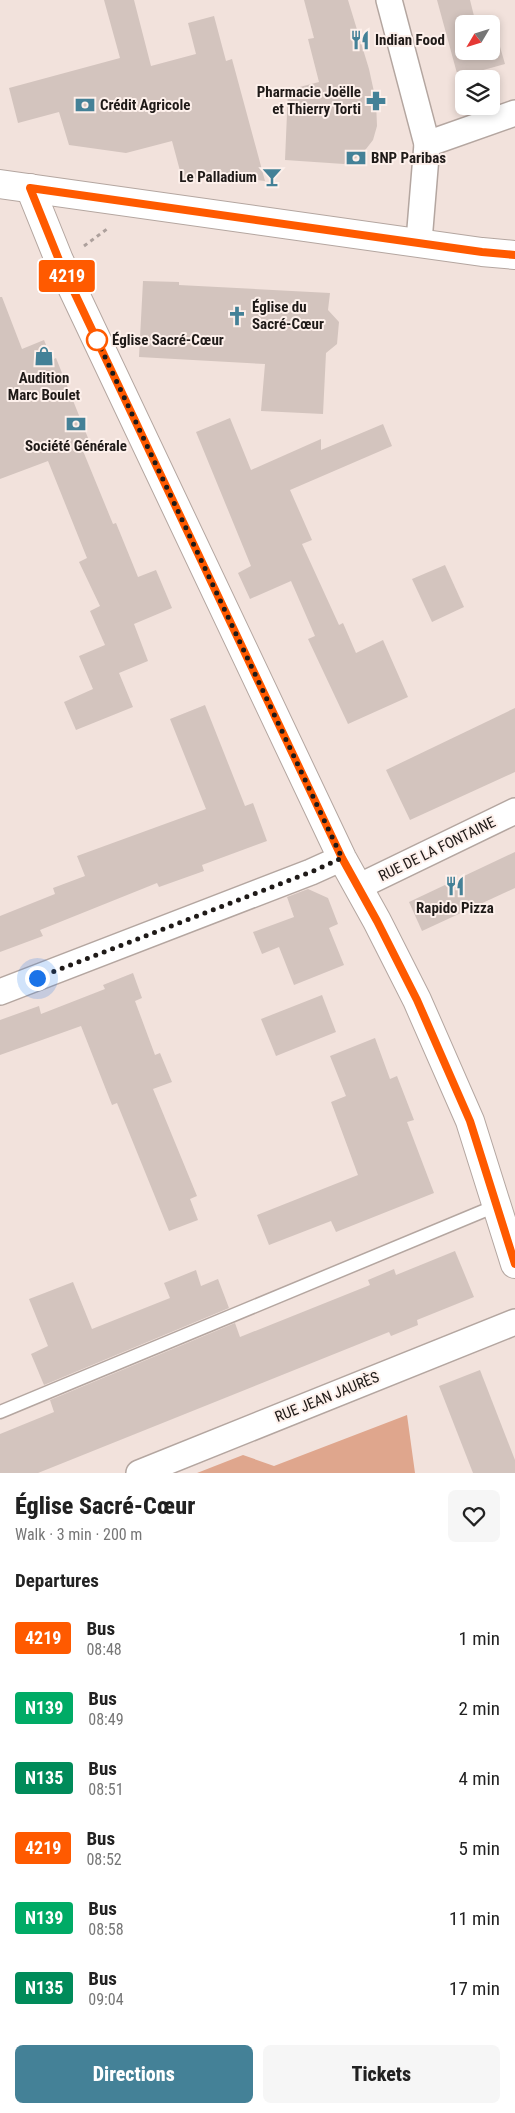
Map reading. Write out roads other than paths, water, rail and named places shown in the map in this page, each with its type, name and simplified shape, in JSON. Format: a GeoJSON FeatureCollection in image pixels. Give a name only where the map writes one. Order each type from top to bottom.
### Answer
{"type":"FeatureCollection","features":[{"type":"Feature","properties":{"kind":"street"},"geometry":{"type":"LineString","coordinates":[[389,0],[426,144],[419,242]]}},
{"type":"Feature","properties":{"kind":"street"},"geometry":{"type":"LineString","coordinates":[[426,144],[515,113]]}},
{"type":"Feature","properties":{"kind":"street"},"geometry":{"type":"LineString","coordinates":[[0,184],[482,252],[515,255]]}},
{"type":"Feature","properties":{"kind":"street"},"geometry":{"type":"LineString","coordinates":[[30,188],[59,260],[342,858],[417,1000],[470,1121],[515,1264]]}},
{"type":"Feature","properties":{"kind":"street","name":"RUE DE LA FONTAINE"},"geometry":{"type":"LineString","coordinates":[[358,886],[515,811]]}},
{"type":"Feature","properties":{"kind":"street"},"geometry":{"type":"LineString","coordinates":[[0,992],[311,872],[342,858]]}},
{"type":"Feature","properties":{"kind":"street","name":"RUE JEAN JAURÈS"},"geometry":{"type":"LineString","coordinates":[[139,1473],[515,1322]]}},
{"type":"Feature","properties":{"kind":"lane"},"geometry":{"type":"LineString","coordinates":[[0,1412],[498,1205]]}},
{"type":"Feature","properties":{"kind":"place","name":"Indian Food"},"geometry":{"type":"Point","coordinates":[360,40]}},
{"type":"Feature","properties":{"kind":"place","name":"Pharmacie Joëlle et Thierry Torti"},"geometry":{"type":"Point","coordinates":[376,101]}},
{"type":"Feature","properties":{"kind":"place","name":"Crédit Agricole"},"geometry":{"type":"Point","coordinates":[85,105]}},
{"type":"Feature","properties":{"kind":"place","name":"BNP Paribas"},"geometry":{"type":"Point","coordinates":[356,158]}},
{"type":"Feature","properties":{"kind":"place","name":"Le Palladium"},"geometry":{"type":"Point","coordinates":[272,177]}},
{"type":"Feature","properties":{"kind":"place","name":"Église du Sacré-Cœur"},"geometry":{"type":"Point","coordinates":[237,316]}},
{"type":"Feature","properties":{"kind":"place","name":"Église Sacré-Cœur"},"geometry":{"type":"Point","coordinates":[97,340]}},
{"type":"Feature","properties":{"kind":"place","name":"Audition Marc Boulet"},"geometry":{"type":"Point","coordinates":[44,356]}},
{"type":"Feature","properties":{"kind":"place","name":"Société Générale"},"geometry":{"type":"Point","coordinates":[76,424]}},
{"type":"Feature","properties":{"kind":"place","name":"Rapido Pizza"},"geometry":{"type":"Point","coordinates":[455,886]}}]}
